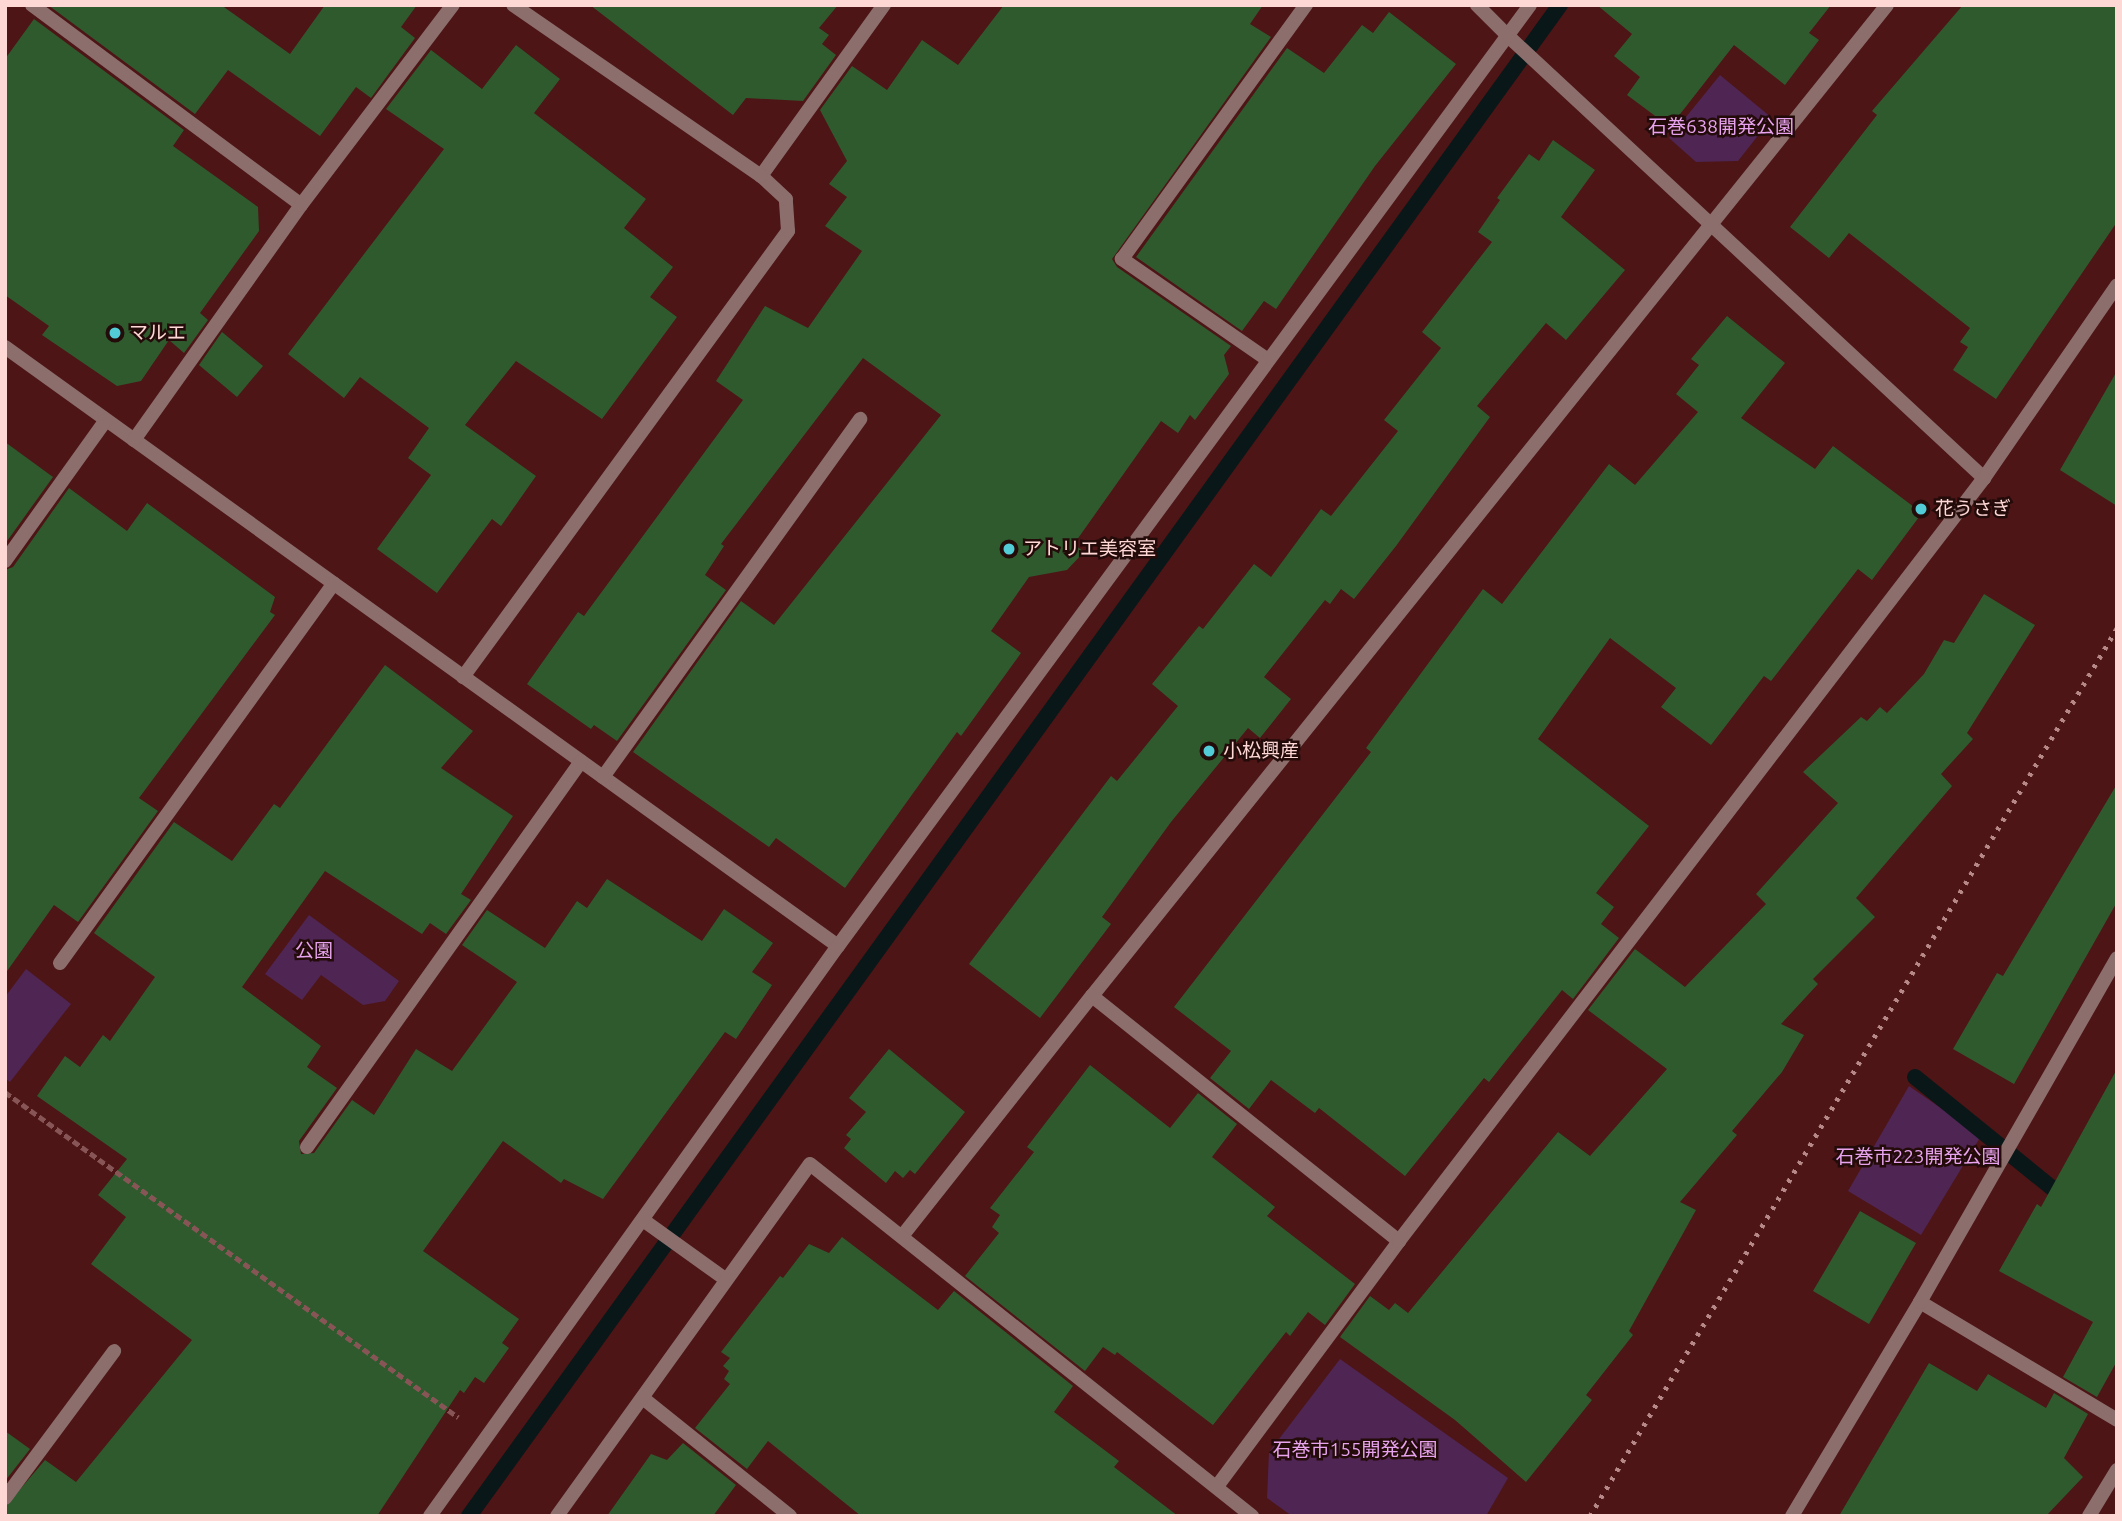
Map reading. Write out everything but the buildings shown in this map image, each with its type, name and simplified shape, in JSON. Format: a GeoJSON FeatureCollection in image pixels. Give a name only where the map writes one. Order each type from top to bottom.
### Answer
{"type":"FeatureCollection","features":[{"type":"Feature","properties":{"kind":"street"},"geometry":{"type":"LineString","coordinates":[[32,5],[301,205]]}},
{"type":"Feature","properties":{"kind":"street"},"geometry":{"type":"LineString","coordinates":[[134,440],[301,205],[453,5]]}},
{"type":"Feature","properties":{"kind":"street"},"geometry":{"type":"LineString","coordinates":[[463,677],[788,231],[786,199],[761,176],[513,5]]}},
{"type":"Feature","properties":{"kind":"street"},"geometry":{"type":"LineString","coordinates":[[761,176],[884,5]]}},
{"type":"Feature","properties":{"kind":"street"},"geometry":{"type":"LineString","coordinates":[[1268,360],[1122,259],[1306,5]]}},
{"type":"Feature","properties":{"kind":"street"},"geometry":{"type":"LineString","coordinates":[[1477,5],[1984,478]]}},
{"type":"Feature","properties":{"kind":"street"},"geometry":{"type":"LineString","coordinates":[[430,1516],[645,1221],[838,946],[1530,5]]}},
{"type":"Feature","properties":{"kind":"street"},"geometry":{"type":"LineString","coordinates":[[903,1236],[1092,996],[1887,5]]}},
{"type":"Feature","properties":{"kind":"street"},"geometry":{"type":"LineString","coordinates":[[1218,1485],[1399,1241],[1984,478],[2117,285]]}},
{"type":"Feature","properties":{"kind":"street"},"geometry":{"type":"LineString","coordinates":[[5,347],[838,946]]}},
{"type":"Feature","properties":{"kind":"street"},"geometry":{"type":"LineString","coordinates":[[603,777],[860,419]]}},
{"type":"Feature","properties":{"kind":"street"},"geometry":{"type":"LineString","coordinates":[[5,561],[106,420]]}},
{"type":"Feature","properties":{"kind":"street"},"geometry":{"type":"LineString","coordinates":[[61,963],[334,583]]}},
{"type":"Feature","properties":{"kind":"street"},"geometry":{"type":"LineString","coordinates":[[307,1147],[581,761]]}},
{"type":"Feature","properties":{"kind":"street"},"geometry":{"type":"LineString","coordinates":[[1792,1516],[1920,1302],[2117,958]]}},
{"type":"Feature","properties":{"kind":"street"},"geometry":{"type":"LineString","coordinates":[[1092,996],[1399,1241]]}},
{"type":"Feature","properties":{"kind":"street"},"geometry":{"type":"LineString","coordinates":[[557,1516],[644,1399],[725,1279],[810,1164],[1218,1485],[1252,1516]]}},
{"type":"Feature","properties":{"kind":"street"},"geometry":{"type":"LineString","coordinates":[[645,1221],[725,1279]]}},
{"type":"Feature","properties":{"kind":"street"},"geometry":{"type":"LineString","coordinates":[[1920,1302],[2117,1420]]}},
{"type":"Feature","properties":{"kind":"street"},"geometry":{"type":"LineString","coordinates":[[5,1498],[114,1351]]}},
{"type":"Feature","properties":{"kind":"street"},"geometry":{"type":"LineString","coordinates":[[644,1399],[790,1516]]}},
{"type":"Feature","properties":{"kind":"street"},"geometry":{"type":"LineString","coordinates":[[2089,1516],[2117,1470]]}},
{"type":"Feature","properties":{"kind":"path"},"geometry":{"type":"LineString","coordinates":[[5,1092],[487,1438]]}},
{"type":"Feature","properties":{"kind":"green space","name":"石巻638開発公園"},"geometry":{"type":"Polygon","coordinates":[[[1720,75],[1772,118],[1738,161],[1696,162],[1669,138],[1720,75]]]}},
{"type":"Feature","properties":{"kind":"green space","name":"公園"},"geometry":{"type":"Polygon","coordinates":[[[309,915],[399,981],[385,1001],[363,1005],[321,975],[302,1000],[265,974],[309,915]]]}},
{"type":"Feature","properties":{"kind":"green space"},"geometry":{"type":"Polygon","coordinates":[[[26,969],[71,1004],[10,1082],[5,1078],[5,997],[26,969]]]}},
{"type":"Feature","properties":{"kind":"green space","name":"石巻市223開発公園"},"geometry":{"type":"Polygon","coordinates":[[[1909,1086],[1981,1136],[1921,1235],[1848,1191],[1909,1086]]]}},
{"type":"Feature","properties":{"kind":"green space","name":"石巻市155開発公園"},"geometry":{"type":"Polygon","coordinates":[[[1340,1359],[1508,1478],[1486,1516],[1292,1516],[1267,1498],[1269,1452],[1340,1359]]]}},
{"type":"Feature","properties":{"kind":"waterway"},"geometry":{"type":"LineString","coordinates":[[469,1516],[1560,5]]}},
{"type":"Feature","properties":{"kind":"waterway"},"geometry":{"type":"LineString","coordinates":[[1915,1077],[2067,1200]]}},
{"type":"Feature","properties":{"kind":"railway"},"geometry":{"type":"LineString","coordinates":[[1590,1516],[2117,628]]}},
{"type":"Feature","properties":{"kind":"place","name":"マルエ"},"geometry":{"type":"Point","coordinates":[115,333]}},
{"type":"Feature","properties":{"kind":"place","name":"花うさぎ"},"geometry":{"type":"Point","coordinates":[1921,509]}},
{"type":"Feature","properties":{"kind":"place","name":"アトリエ美容室"},"geometry":{"type":"Point","coordinates":[1009,549]}},
{"type":"Feature","properties":{"kind":"place","name":"小松興産"},"geometry":{"type":"Point","coordinates":[1209,751]}}]}
